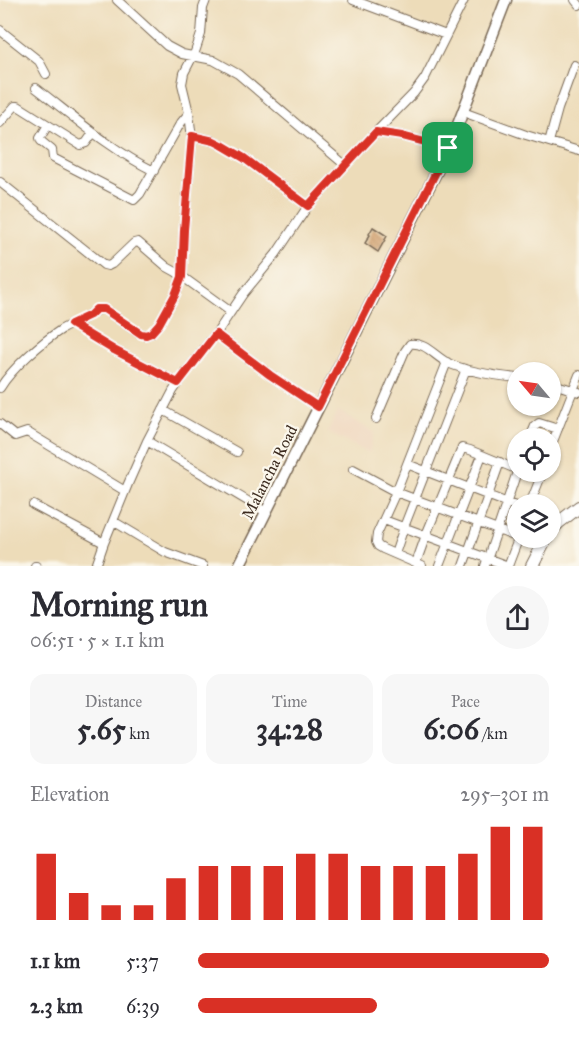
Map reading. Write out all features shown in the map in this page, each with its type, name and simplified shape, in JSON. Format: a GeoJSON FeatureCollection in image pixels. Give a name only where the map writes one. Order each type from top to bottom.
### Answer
{"type":"FeatureCollection","features":[{"type":"Feature","properties":{"kind":"main road"},"geometry":{"type":"LineString","coordinates":[[561,521],[579,507]]}},
{"type":"Feature","properties":{"kind":"main road"},"geometry":{"type":"LineString","coordinates":[[532,566],[541,548]]}},
{"type":"Feature","properties":{"kind":"street"},"geometry":{"type":"LineString","coordinates":[[117,0],[167,46],[182,54],[213,60],[238,74],[345,165]]}},
{"type":"Feature","properties":{"kind":"street"},"geometry":{"type":"LineString","coordinates":[[0,388],[14,370],[52,336],[90,315],[96,309],[104,309],[146,335],[159,324],[170,305],[182,277],[192,136],[182,84],[184,73],[201,34],[203,8],[206,0]]}},
{"type":"Feature","properties":{"kind":"street"},"geometry":{"type":"LineString","coordinates":[[352,0],[446,35]]}},
{"type":"Feature","properties":{"kind":"street"},"geometry":{"type":"LineString","coordinates":[[96,566],[147,441],[178,383],[243,294],[276,255],[308,206],[414,93],[425,78],[464,0]]}},
{"type":"Feature","properties":{"kind":"street","name":"Malancha Road"},"geometry":{"type":"LineString","coordinates":[[239,566],[448,148],[506,0]]}},
{"type":"Feature","properties":{"kind":"street"},"geometry":{"type":"LineString","coordinates":[[574,0],[579,5]]}},
{"type":"Feature","properties":{"kind":"street"},"geometry":{"type":"LineString","coordinates":[[0,30],[39,61],[46,74]]}},
{"type":"Feature","properties":{"kind":"street"},"geometry":{"type":"LineString","coordinates":[[549,142],[574,65]]}},
{"type":"Feature","properties":{"kind":"street"},"geometry":{"type":"LineString","coordinates":[[36,88],[93,133],[154,171]]}},
{"type":"Feature","properties":{"kind":"street"},"geometry":{"type":"LineString","coordinates":[[0,123],[15,106],[18,106],[80,145],[84,145],[93,133]]}},
{"type":"Feature","properties":{"kind":"street"},"geometry":{"type":"LineString","coordinates":[[463,112],[579,151]]}},
{"type":"Feature","properties":{"kind":"street"},"geometry":{"type":"LineString","coordinates":[[48,125],[40,138],[51,150],[53,158],[134,200],[189,113]]}},
{"type":"Feature","properties":{"kind":"street"},"geometry":{"type":"LineString","coordinates":[[376,132],[448,148]]}},
{"type":"Feature","properties":{"kind":"street"},"geometry":{"type":"LineString","coordinates":[[192,136],[214,141],[244,158],[308,206]]}},
{"type":"Feature","properties":{"kind":"street"},"geometry":{"type":"LineString","coordinates":[[0,182],[104,265],[112,264],[134,243],[138,242],[167,267],[231,312]]}},
{"type":"Feature","properties":{"kind":"street"},"geometry":{"type":"LineString","coordinates":[[71,324],[114,350],[178,383]]}},
{"type":"Feature","properties":{"kind":"street"},"geometry":{"type":"LineString","coordinates":[[216,334],[270,375],[318,407]]}},
{"type":"Feature","properties":{"kind":"street"},"geometry":{"type":"LineString","coordinates":[[376,419],[408,346],[411,344],[423,345],[447,362],[466,369],[507,376]]}},
{"type":"Feature","properties":{"kind":"street"},"geometry":{"type":"LineString","coordinates":[[447,362],[377,534],[378,546],[419,565],[426,535],[462,448],[507,465]]}},
{"type":"Feature","properties":{"kind":"street"},"geometry":{"type":"LineString","coordinates":[[395,554],[466,369]]}},
{"type":"Feature","properties":{"kind":"street"},"geometry":{"type":"LineString","coordinates":[[558,428],[576,391],[579,375]]}},
{"type":"Feature","properties":{"kind":"street"},"geometry":{"type":"LineString","coordinates":[[561,386],[576,391]]}},
{"type":"Feature","properties":{"kind":"street"},"geometry":{"type":"LineString","coordinates":[[163,410],[237,452]]}},
{"type":"Feature","properties":{"kind":"street"},"geometry":{"type":"LineString","coordinates":[[534,428],[539,423],[555,428]]}},
{"type":"Feature","properties":{"kind":"street"},"geometry":{"type":"LineString","coordinates":[[1,429],[15,436],[24,432],[30,434],[125,491]]}},
{"type":"Feature","properties":{"kind":"street"},"geometry":{"type":"LineString","coordinates":[[147,441],[266,512]]}},
{"type":"Feature","properties":{"kind":"street"},"geometry":{"type":"LineString","coordinates":[[439,566],[483,455]]}},
{"type":"Feature","properties":{"kind":"street"},"geometry":{"type":"LineString","coordinates":[[463,566],[500,462]]}},
{"type":"Feature","properties":{"kind":"street"},"geometry":{"type":"LineString","coordinates":[[407,464],[506,502]]}},
{"type":"Feature","properties":{"kind":"street"},"geometry":{"type":"LineString","coordinates":[[353,470],[396,492],[507,533]]}},
{"type":"Feature","properties":{"kind":"street"},"geometry":{"type":"LineString","coordinates":[[486,562],[514,482]]}},
{"type":"Feature","properties":{"kind":"street"},"geometry":{"type":"LineString","coordinates":[[33,505],[104,543]]}},
{"type":"Feature","properties":{"kind":"street"},"geometry":{"type":"LineString","coordinates":[[384,520],[468,551],[486,562],[508,566],[515,548]]}},
{"type":"Feature","properties":{"kind":"street"},"geometry":{"type":"LineString","coordinates":[[113,521],[165,552],[203,566]]}},
{"type":"Feature","properties":{"kind":"shaded area"},"geometry":{"type":"Polygon","coordinates":[[[338,411],[374,432],[369,453],[327,432],[338,411]]]}},
{"type":"Feature","properties":{"kind":"building"},"geometry":{"type":"Polygon","coordinates":[[[373,227],[387,236],[378,252],[365,243],[373,227]]]}},
{"type":"Feature","properties":{"kind":"route"},"geometry":{"type":"LineString","coordinates":[[376,132],[448,148],[318,407],[270,375],[216,334],[178,383],[114,350],[71,324],[99,308],[141,334],[151,333],[159,324],[182,277],[192,136],[214,141],[244,158],[308,206],[376,132]]}}]}
